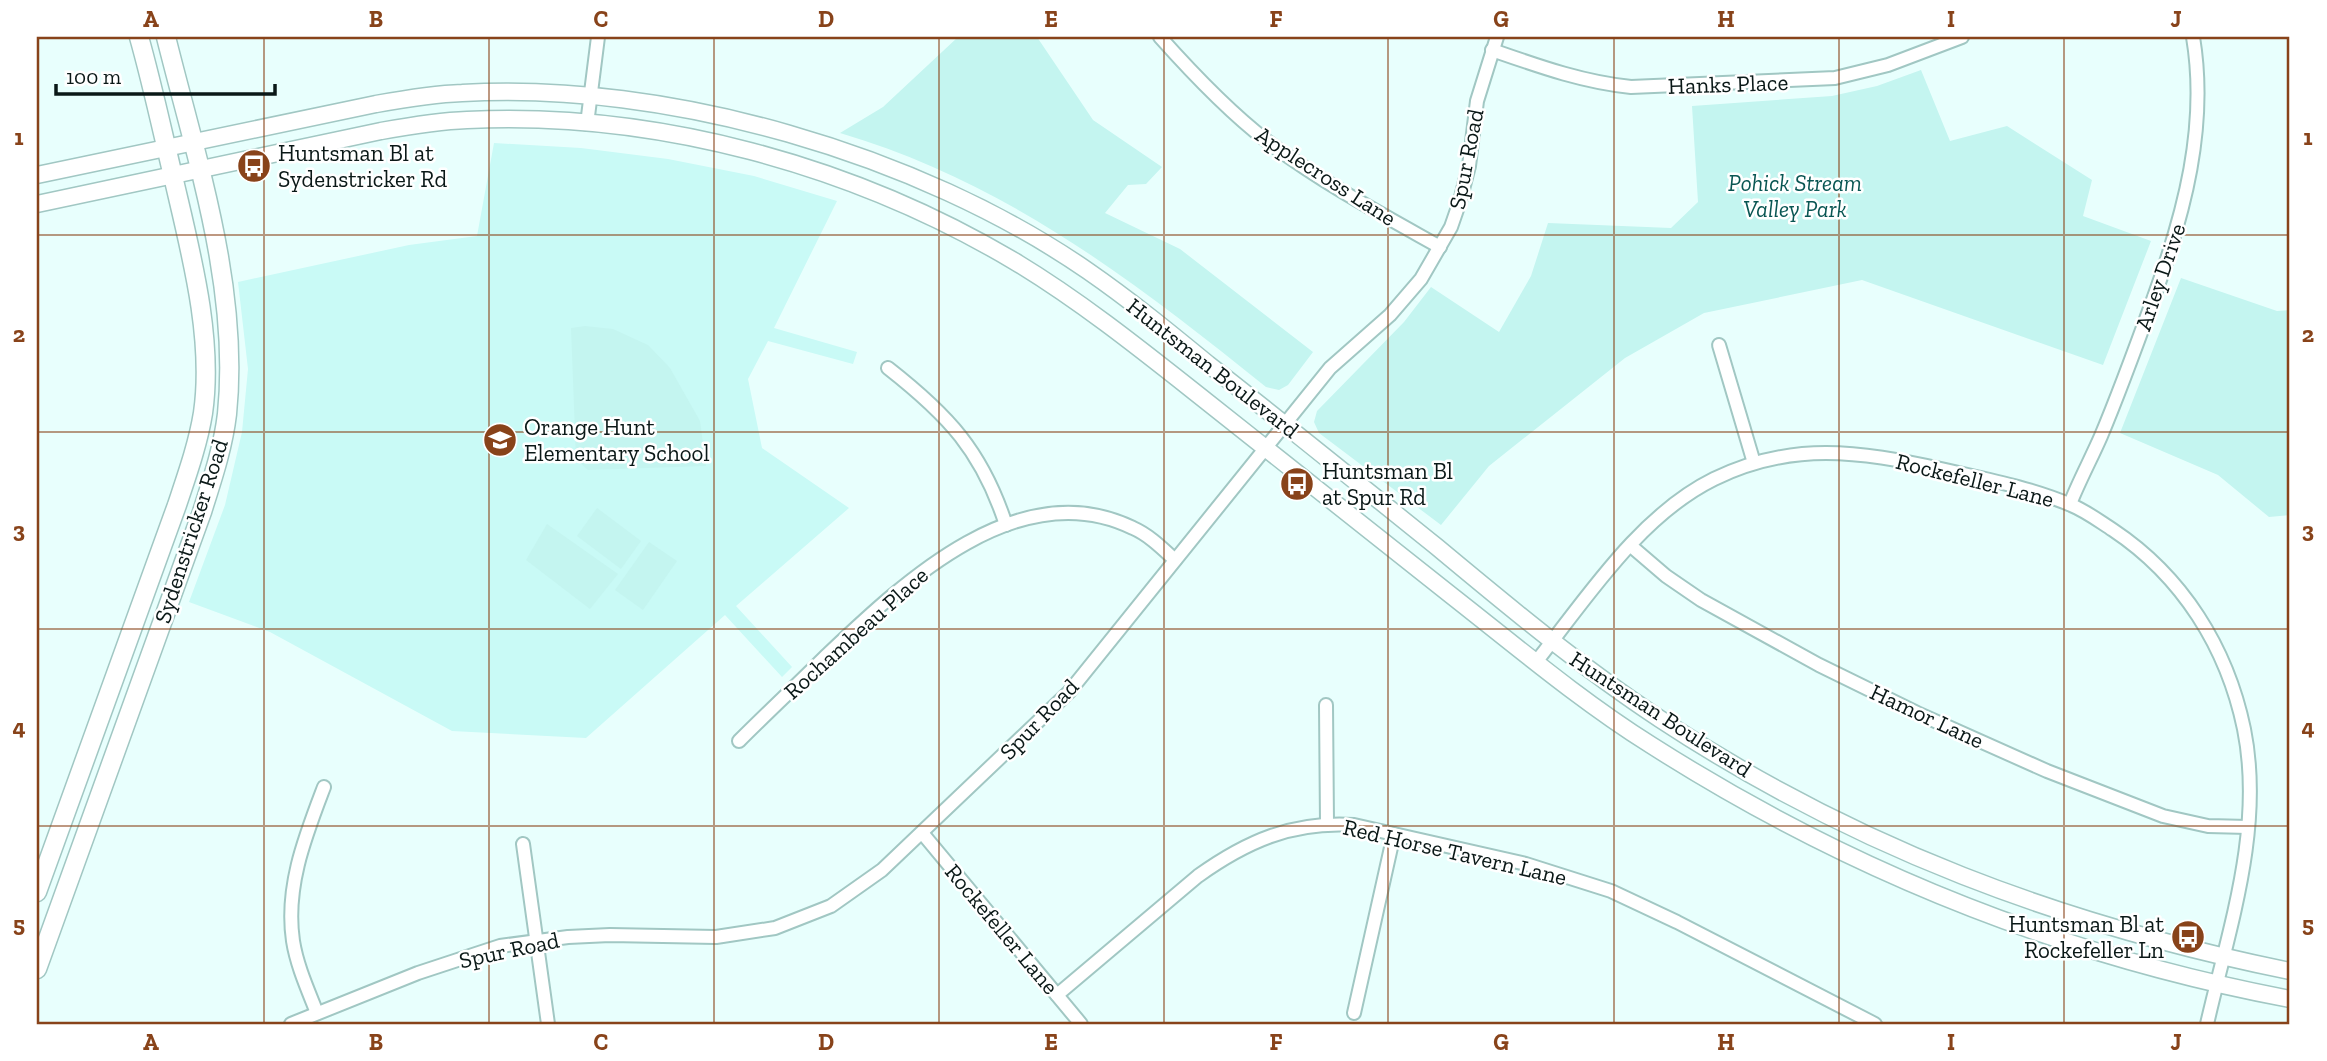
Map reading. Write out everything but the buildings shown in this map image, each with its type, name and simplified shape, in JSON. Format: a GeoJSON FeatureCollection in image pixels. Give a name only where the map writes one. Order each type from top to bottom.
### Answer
{"type":"FeatureCollection","features":[{"type":"Feature","properties":{"kind":"main road","name":"Sydenstricker Road"},"geometry":{"type":"LineString","coordinates":[[37,892],[191,465],[203,412],[205,361],[199,303],[187,234],[139,37]]}},
{"type":"Feature","properties":{"kind":"main road","name":"Sydenstricker Road"},"geometry":{"type":"LineString","coordinates":[[37,969],[216,468],[227,415],[227,305],[166,37]]}},
{"type":"Feature","properties":{"kind":"street"},"geometry":{"type":"LineString","coordinates":[[587,124],[598,37]]}},
{"type":"Feature","properties":{"kind":"street","name":"Applecross Lane"},"geometry":{"type":"LineString","coordinates":[[1160,37],[1208,88],[1265,139],[1327,182],[1440,247]]}},
{"type":"Feature","properties":{"kind":"street","name":"Spur Road"},"geometry":{"type":"LineString","coordinates":[[291,1024],[460,958],[500,946],[610,935],[716,937],[775,928],[812,915],[848,895],[882,870],[923,834],[1069,692],[1330,368],[1390,315],[1410,293],[1451,228],[1461,201],[1478,101],[1497,37]]}},
{"type":"Feature","properties":{"kind":"street","name":"Hanks Place"},"geometry":{"type":"LineString","coordinates":[[1492,50],[1572,77],[1631,87],[1835,78],[1888,65],[1962,37]]}},
{"type":"Feature","properties":{"kind":"street","name":"Arley Drive"},"geometry":{"type":"LineString","coordinates":[[2070,504],[2125,378],[2183,211],[2196,129],[2197,79],[2193,37]]}},
{"type":"Feature","properties":{"kind":"street","name":"Huntsman Boulevard"},"geometry":{"type":"LineString","coordinates":[[37,175],[376,104],[429,96],[494,92],[590,96],[675,108],[758,125],[860,157],[979,208],[1085,269],[1284,424],[1552,642],[1664,721],[1757,778],[1862,832],[1962,876],[2041,906],[2135,936],[2290,971]]}},
{"type":"Feature","properties":{"kind":"street","name":"Huntsman Boulevard"},"geometry":{"type":"LineString","coordinates":[[37,204],[381,131],[432,122],[494,119],[587,124],[670,135],[751,152],[850,182],[937,219],[1020,264],[1084,307],[1577,695],[1649,744],[1744,802],[1850,857],[1951,901],[2033,932],[2128,962],[2290,999]]}},
{"type":"Feature","properties":{"kind":"street"},"geometry":{"type":"LineString","coordinates":[[1719,345],[1754,463]]}},
{"type":"Feature","properties":{"kind":"street"},"geometry":{"type":"LineString","coordinates":[[888,368],[936,408],[969,445],[996,494],[1006,525]]}},
{"type":"Feature","properties":{"kind":"street","name":"Rockefeller Lane"},"geometry":{"type":"LineString","coordinates":[[1536,662],[1603,576],[1653,521],[1685,496],[1711,481],[1754,463],[1799,454],[1861,453],[2001,483],[2070,504],[2086,512],[2133,543],[2183,594],[2210,636],[2232,684],[2244,731],[2250,792],[2248,827],[2243,866],[2207,1024]]}},
{"type":"Feature","properties":{"kind":"street","name":"Rochambeau Place"},"geometry":{"type":"LineString","coordinates":[[739,741],[904,585],[959,548],[1006,525],[1040,515],[1065,513],[1099,517],[1145,534],[1175,560]]}},
{"type":"Feature","properties":{"kind":"street","name":"Hamor Lane"},"geometry":{"type":"LineString","coordinates":[[1631,546],[1666,576],[1701,600],[1819,665],[1917,713],[2046,771],[2163,816],[2208,826],[2248,827]]}},
{"type":"Feature","properties":{"kind":"street"},"geometry":{"type":"LineString","coordinates":[[1326,705],[1327,823]]}},
{"type":"Feature","properties":{"kind":"street"},"geometry":{"type":"LineString","coordinates":[[317,1013],[294,944],[291,908],[299,858],[324,787]]}},
{"type":"Feature","properties":{"kind":"street","name":"Red Horse Tavern Lane"},"geometry":{"type":"LineString","coordinates":[[1058,995],[1221,859],[1275,833],[1327,823],[1354,825],[1527,864],[1611,891],[1875,1024]]}},
{"type":"Feature","properties":{"kind":"street","name":"Rockefeller Lane"},"geometry":{"type":"LineString","coordinates":[[923,834],[1081,1024]]}},
{"type":"Feature","properties":{"kind":"street"},"geometry":{"type":"LineString","coordinates":[[1354,1013],[1394,834]]}},
{"type":"Feature","properties":{"kind":"street"},"geometry":{"type":"LineString","coordinates":[[523,845],[548,1024]]}},
{"type":"Feature","properties":{"kind":"shaded area","name":"Orange Hunt Elementary School"},"geometry":{"type":"Polygon","coordinates":[[[494,143],[581,148],[668,159],[754,176],[837,201],[774,328],[857,352],[853,364],[768,341],[748,379],[762,448],[849,508],[736,606],[792,667],[782,677],[725,615],[586,738],[452,731],[270,632],[189,602],[225,505],[242,432],[248,369],[238,282],[409,245],[477,236],[494,143]]]}},
{"type":"Feature","properties":{"kind":"green space"},"geometry":{"type":"Polygon","coordinates":[[[958,37],[1037,37],[1093,120],[1162,167],[1146,184],[1128,185],[1105,213],[1180,249],[1313,352],[1288,385],[1279,390],[1266,387],[1117,273],[1013,207],[958,178],[901,154],[840,133],[883,107],[958,37]]]}},
{"type":"Feature","properties":{"kind":"green space","name":"Pohick Stream Valley Park"},"geometry":{"type":"Polygon","coordinates":[[[1921,70],[1950,141],[2007,126],[2092,180],[2083,216],[2151,241],[2103,365],[1862,280],[1704,313],[1625,358],[1489,466],[1441,525],[1319,433],[1314,422],[1317,411],[1404,322],[1431,287],[1499,332],[1531,276],[1548,223],[1671,228],[1698,202],[1692,106],[1832,96],[1877,86],[1921,70]]]}},
{"type":"Feature","properties":{"kind":"green space"},"geometry":{"type":"Polygon","coordinates":[[[2181,278],[2277,311],[2290,310],[2290,515],[2269,517],[2218,475],[2120,433],[2181,278]]]}},
{"type":"Feature","properties":{"kind":"green space"},"geometry":{"type":"Polygon","coordinates":[[[585,326],[613,329],[648,345],[670,368],[700,421],[706,466],[588,470],[576,459],[571,328],[585,326]]]}},
{"type":"Feature","properties":{"kind":"green space"},"geometry":{"type":"Polygon","coordinates":[[[597,508],[641,541],[621,569],[577,536],[597,508]]]}},
{"type":"Feature","properties":{"kind":"green space"},"geometry":{"type":"Polygon","coordinates":[[[547,524],[618,574],[590,609],[526,560],[547,524]]]}},
{"type":"Feature","properties":{"kind":"green space"},"geometry":{"type":"Polygon","coordinates":[[[649,542],[677,561],[643,610],[615,590],[649,542]]]}},
{"type":"Feature","properties":{"kind":"place","name":"Huntsman Bl at Sydenstricker Rd"},"geometry":{"type":"Point","coordinates":[254,166]}},
{"type":"Feature","properties":{"kind":"place","name":"Orange Hunt Elementary School"},"geometry":{"type":"Point","coordinates":[500,440]}},
{"type":"Feature","properties":{"kind":"place","name":"Huntsman Bl at Spur Rd"},"geometry":{"type":"Point","coordinates":[1297,484]}},
{"type":"Feature","properties":{"kind":"place","name":"Huntsman Bl at Rockefeller Ln"},"geometry":{"type":"Point","coordinates":[2188,937]}}]}
